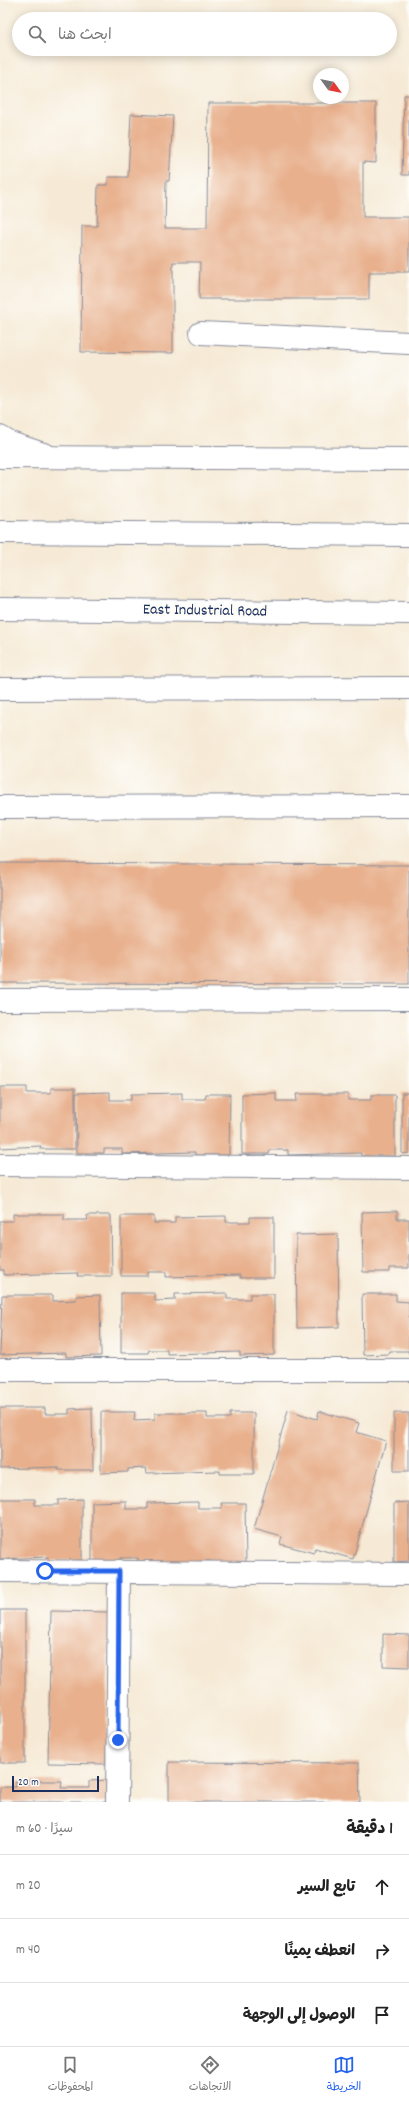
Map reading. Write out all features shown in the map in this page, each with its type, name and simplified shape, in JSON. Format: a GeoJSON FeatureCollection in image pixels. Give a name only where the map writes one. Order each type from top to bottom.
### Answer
{"type":"FeatureCollection","features":[{"type":"Feature","properties":{"kind":"main road"},"geometry":{"type":"LineString","coordinates":[[201,333],[409,343]]}},
{"type":"Feature","properties":{"kind":"main road"},"geometry":{"type":"LineString","coordinates":[[0,437],[10,443],[53,457]]}},
{"type":"Feature","properties":{"kind":"main road"},"geometry":{"type":"LineString","coordinates":[[0,457],[409,459]]}},
{"type":"Feature","properties":{"kind":"main road"},"geometry":{"type":"LineString","coordinates":[[0,532],[409,535]]}},
{"type":"Feature","properties":{"kind":"main road","name":"East Industrial Road"},"geometry":{"type":"LineString","coordinates":[[0,609],[409,613]]}},
{"type":"Feature","properties":{"kind":"main road"},"geometry":{"type":"LineString","coordinates":[[0,619],[57,609]]}},
{"type":"Feature","properties":{"kind":"main road"},"geometry":{"type":"LineString","coordinates":[[0,689],[409,688]]}},
{"type":"Feature","properties":{"kind":"main road"},"geometry":{"type":"LineString","coordinates":[[0,807],[409,806]]}},
{"type":"Feature","properties":{"kind":"main road"},"geometry":{"type":"LineString","coordinates":[[0,1000],[409,999]]}},
{"type":"Feature","properties":{"kind":"main road"},"geometry":{"type":"LineString","coordinates":[[0,1165],[409,1168]]}},
{"type":"Feature","properties":{"kind":"main road"},"geometry":{"type":"LineString","coordinates":[[0,1370],[409,1370]]}},
{"type":"Feature","properties":{"kind":"main road"},"geometry":{"type":"LineString","coordinates":[[0,1571],[409,1574]]}},
{"type":"Feature","properties":{"kind":"main road"},"geometry":{"type":"LineString","coordinates":[[117,1802],[119,1571]]}},
{"type":"Feature","properties":{"kind":"building"},"geometry":{"type":"Polygon","coordinates":[[[404,95],[409,95],[409,175],[402,175],[404,95]]]}},
{"type":"Feature","properties":{"kind":"building"},"geometry":{"type":"Polygon","coordinates":[[[208,103],[376,103],[376,163],[363,162],[363,217],[409,217],[409,272],[369,272],[369,299],[199,299],[200,262],[173,262],[173,353],[81,352],[82,226],[97,226],[98,185],[108,185],[108,177],[128,177],[131,114],[173,116],[169,181],[166,181],[165,228],[207,228],[208,103]]]}},
{"type":"Feature","properties":{"kind":"building"},"geometry":{"type":"Polygon","coordinates":[[[0,863],[409,865],[409,984],[0,983],[0,863]]]}},
{"type":"Feature","properties":{"kind":"building"},"geometry":{"type":"Polygon","coordinates":[[[0,1087],[27,1087],[27,1093],[51,1093],[51,1088],[75,1088],[75,1149],[40,1149],[41,1146],[0,1148],[0,1087]]]}},
{"type":"Feature","properties":{"kind":"building"},"geometry":{"type":"Polygon","coordinates":[[[110,1092],[110,1100],[131,1100],[131,1094],[182,1093],[182,1099],[205,1099],[206,1094],[230,1094],[229,1155],[195,1155],[195,1152],[122,1154],[122,1149],[104,1149],[104,1153],[77,1153],[76,1093],[110,1092]]]}},
{"type":"Feature","properties":{"kind":"building"},"geometry":{"type":"Polygon","coordinates":[[[276,1093],[276,1101],[297,1101],[296,1094],[348,1094],[348,1100],[371,1100],[371,1095],[395,1095],[395,1156],[361,1156],[361,1153],[288,1155],[288,1150],[270,1150],[269,1154],[242,1154],[242,1094],[276,1093]]]}},
{"type":"Feature","properties":{"kind":"building"},"geometry":{"type":"Polygon","coordinates":[[[402,1093],[409,1093],[409,1153],[402,1154],[402,1093]]]}},
{"type":"Feature","properties":{"kind":"building"},"geometry":{"type":"Polygon","coordinates":[[[397,1211],[397,1219],[409,1219],[409,1268],[390,1268],[390,1272],[363,1272],[362,1212],[397,1211]]]}},
{"type":"Feature","properties":{"kind":"building"},"geometry":{"type":"Polygon","coordinates":[[[13,1214],[64,1214],[64,1220],[88,1220],[87,1215],[111,1215],[112,1276],[77,1276],[78,1273],[4,1275],[4,1270],[0,1270],[0,1221],[13,1221],[13,1214]]]}},
{"type":"Feature","properties":{"kind":"building"},"geometry":{"type":"Polygon","coordinates":[[[121,1216],[154,1216],[154,1223],[175,1223],[175,1217],[226,1216],[226,1222],[250,1222],[250,1217],[274,1217],[274,1278],[240,1278],[240,1275],[166,1277],[166,1272],[148,1272],[148,1276],[121,1276],[121,1216]]]}},
{"type":"Feature","properties":{"kind":"building"},"geometry":{"type":"Polygon","coordinates":[[[338,1234],[339,1327],[297,1328],[296,1235],[338,1234]]]}},
{"type":"Feature","properties":{"kind":"building"},"geometry":{"type":"Polygon","coordinates":[[[121,1293],[155,1293],[155,1301],[175,1300],[175,1294],[227,1293],[227,1299],[250,1299],[250,1294],[274,1294],[274,1355],[240,1356],[240,1352],[167,1354],[167,1350],[149,1350],[148,1353],[121,1353],[121,1293]]]}},
{"type":"Feature","properties":{"kind":"building"},"geometry":{"type":"Polygon","coordinates":[[[362,1294],[396,1294],[396,1301],[409,1302],[409,1354],[408,1351],[390,1351],[389,1354],[363,1355],[362,1294]]]}},
{"type":"Feature","properties":{"kind":"building"},"geometry":{"type":"Polygon","coordinates":[[[2,1295],[53,1295],[53,1301],[76,1300],[76,1296],[100,1295],[101,1356],[66,1357],[66,1353],[0,1355],[2,1295]]]}},
{"type":"Feature","properties":{"kind":"building"},"geometry":{"type":"Polygon","coordinates":[[[0,1408],[45,1408],[45,1414],[69,1414],[69,1409],[92,1408],[93,1470],[58,1470],[58,1467],[0,1469],[0,1408]]]}},
{"type":"Feature","properties":{"kind":"building"},"geometry":{"type":"Polygon","coordinates":[[[288,1410],[317,1419],[319,1411],[359,1423],[356,1432],[386,1441],[353,1559],[315,1548],[314,1553],[280,1544],[282,1537],[254,1529],[288,1410]]]}},
{"type":"Feature","properties":{"kind":"building"},"geometry":{"type":"Polygon","coordinates":[[[101,1412],[135,1412],[134,1420],[155,1419],[155,1413],[207,1413],[207,1418],[230,1418],[230,1413],[254,1413],[254,1474],[220,1474],[220,1471],[147,1473],[146,1468],[128,1469],[128,1472],[101,1473],[101,1412]]]}},
{"type":"Feature","properties":{"kind":"building"},"geometry":{"type":"Polygon","coordinates":[[[394,1413],[409,1413],[409,1471],[394,1471],[394,1413]]]}},
{"type":"Feature","properties":{"kind":"building"},"geometry":{"type":"Polygon","coordinates":[[[0,1499],[35,1499],[35,1505],[58,1505],[58,1500],[82,1499],[82,1560],[48,1561],[48,1557],[0,1559],[0,1499]]]}},
{"type":"Feature","properties":{"kind":"building"},"geometry":{"type":"Polygon","coordinates":[[[126,1501],[126,1509],[147,1509],[147,1503],[198,1502],[198,1508],[222,1508],[221,1503],[245,1503],[246,1564],[211,1564],[211,1561],[138,1563],[138,1558],[120,1558],[120,1562],[92,1562],[92,1502],[126,1501]]]}},
{"type":"Feature","properties":{"kind":"building"},"geometry":{"type":"Polygon","coordinates":[[[409,1502],[409,1561],[394,1562],[394,1503],[409,1502]]]}},
{"type":"Feature","properties":{"kind":"building"},"geometry":{"type":"Polygon","coordinates":[[[0,1610],[25,1610],[25,1763],[0,1763],[0,1610]]]}},
{"type":"Feature","properties":{"kind":"building"},"geometry":{"type":"Polygon","coordinates":[[[51,1611],[109,1612],[106,1764],[48,1763],[51,1611]]]}},
{"type":"Feature","properties":{"kind":"building"},"geometry":{"type":"Polygon","coordinates":[[[383,1634],[409,1635],[409,1667],[383,1666],[383,1634]]]}},
{"type":"Feature","properties":{"kind":"building"},"geometry":{"type":"Polygon","coordinates":[[[169,1762],[359,1763],[360,1802],[169,1802],[169,1762]]]}},
{"type":"Feature","properties":{"kind":"building"},"geometry":{"type":"Polygon","coordinates":[[[110,1780],[110,1802],[0,1802],[0,1787],[16,1787],[16,1781],[62,1781],[61,1788],[89,1788],[89,1781],[110,1780]]]}},
{"type":"Feature","properties":{"kind":"route"},"geometry":{"type":"LineString","coordinates":[[45,1571],[119,1571],[118,1740]]}}]}
